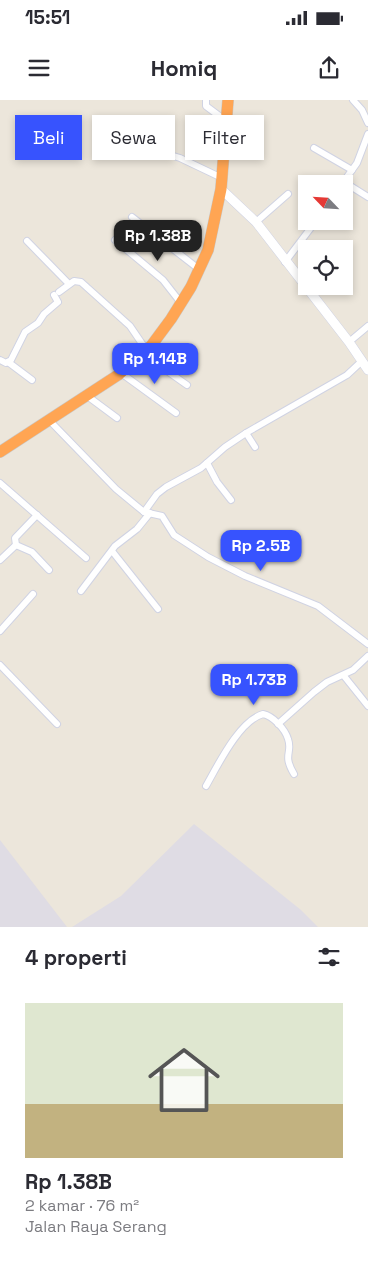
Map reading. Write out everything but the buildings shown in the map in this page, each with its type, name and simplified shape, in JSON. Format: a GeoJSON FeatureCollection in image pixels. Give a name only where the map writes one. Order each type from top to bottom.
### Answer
{"type":"FeatureCollection","features":[{"type":"Feature","properties":{"kind":"highway"},"geometry":{"type":"LineString","coordinates":[[227,115],[228,100]]}},
{"type":"Feature","properties":{"kind":"highway"},"geometry":{"type":"LineString","coordinates":[[0,452],[121,373],[145,352],[181,304],[200,270],[208,250],[221,184],[223,160]]}},
{"type":"Feature","properties":{"kind":"street"},"geometry":{"type":"LineString","coordinates":[[206,100],[206,106],[218,115]]}},
{"type":"Feature","properties":{"kind":"street"},"geometry":{"type":"LineString","coordinates":[[353,100],[362,110],[368,123]]}},
{"type":"Feature","properties":{"kind":"street"},"geometry":{"type":"LineString","coordinates":[[349,175],[364,147],[368,134]]}},
{"type":"Feature","properties":{"kind":"street"},"geometry":{"type":"LineString","coordinates":[[314,148],[352,170]]}},
{"type":"Feature","properties":{"kind":"street"},"geometry":{"type":"LineString","coordinates":[[175,156],[221,184],[256,222],[349,342],[368,370]]}},
{"type":"Feature","properties":{"kind":"street"},"geometry":{"type":"LineString","coordinates":[[353,189],[368,197]]}},
{"type":"Feature","properties":{"kind":"street"},"geometry":{"type":"LineString","coordinates":[[256,222],[288,194]]}},
{"type":"Feature","properties":{"kind":"street"},"geometry":{"type":"LineString","coordinates":[[132,217],[200,270]]}},
{"type":"Feature","properties":{"kind":"street"},"geometry":{"type":"LineString","coordinates":[[286,262],[309,230]]}},
{"type":"Feature","properties":{"kind":"street"},"geometry":{"type":"LineString","coordinates":[[115,240],[162,280],[181,304]]}},
{"type":"Feature","properties":{"kind":"street"},"geometry":{"type":"LineString","coordinates":[[27,241],[69,284]]}},
{"type":"Feature","properties":{"kind":"street"},"geometry":{"type":"LineString","coordinates":[[8,362],[25,332],[38,323],[44,314],[58,302],[57,294],[69,284],[81,282],[89,287],[103,303],[130,326],[145,352],[187,385]]}},
{"type":"Feature","properties":{"kind":"street"},"geometry":{"type":"LineString","coordinates":[[349,342],[368,326]]}},
{"type":"Feature","properties":{"kind":"street"},"geometry":{"type":"LineString","coordinates":[[0,360],[8,362],[32,380]]}},
{"type":"Feature","properties":{"kind":"street"},"geometry":{"type":"LineString","coordinates":[[81,591],[120,540],[137,529],[156,494],[207,463],[225,447],[246,433],[347,375],[362,361]]}},
{"type":"Feature","properties":{"kind":"street"},"geometry":{"type":"LineString","coordinates":[[121,373],[176,414]]}},
{"type":"Feature","properties":{"kind":"street"},"geometry":{"type":"LineString","coordinates":[[86,395],[117,418]]}},
{"type":"Feature","properties":{"kind":"street"},"geometry":{"type":"LineString","coordinates":[[49,420],[116,489],[147,513],[162,516],[174,535],[208,557],[245,576],[314,604],[368,644]]}},
{"type":"Feature","properties":{"kind":"street"},"geometry":{"type":"LineString","coordinates":[[246,433],[256,447]]}},
{"type":"Feature","properties":{"kind":"street"},"geometry":{"type":"LineString","coordinates":[[207,463],[217,482],[231,500]]}},
{"type":"Feature","properties":{"kind":"street"},"geometry":{"type":"LineString","coordinates":[[0,483],[86,558]]}},
{"type":"Feature","properties":{"kind":"street"},"geometry":{"type":"LineString","coordinates":[[16,545],[14,538],[37,515]]}},
{"type":"Feature","properties":{"kind":"street"},"geometry":{"type":"LineString","coordinates":[[0,560],[16,545]]}},
{"type":"Feature","properties":{"kind":"street"},"geometry":{"type":"LineString","coordinates":[[16,545],[32,552],[49,570]]}},
{"type":"Feature","properties":{"kind":"street"},"geometry":{"type":"LineString","coordinates":[[112,551],[158,609]]}},
{"type":"Feature","properties":{"kind":"street"},"geometry":{"type":"LineString","coordinates":[[0,631],[33,594]]}},
{"type":"Feature","properties":{"kind":"street"},"geometry":{"type":"LineString","coordinates":[[278,724],[327,682],[344,676],[368,656]]}},
{"type":"Feature","properties":{"kind":"street"},"geometry":{"type":"LineString","coordinates":[[0,665],[57,724]]}},
{"type":"Feature","properties":{"kind":"street"},"geometry":{"type":"LineString","coordinates":[[344,676],[368,706]]}},
{"type":"Feature","properties":{"kind":"street"},"geometry":{"type":"LineString","coordinates":[[206,786],[222,756],[247,724],[263,714],[269,715],[278,724],[288,739],[286,757],[294,774]]}},
{"type":"Feature","properties":{"kind":"shaded area"},"geometry":{"type":"Polygon","coordinates":[[[194,824],[301,910],[318,927],[72,927],[121,896],[194,824]]]}},
{"type":"Feature","properties":{"kind":"shaded area"},"geometry":{"type":"Polygon","coordinates":[[[0,840],[67,927],[0,927],[0,840]]]}}]}
